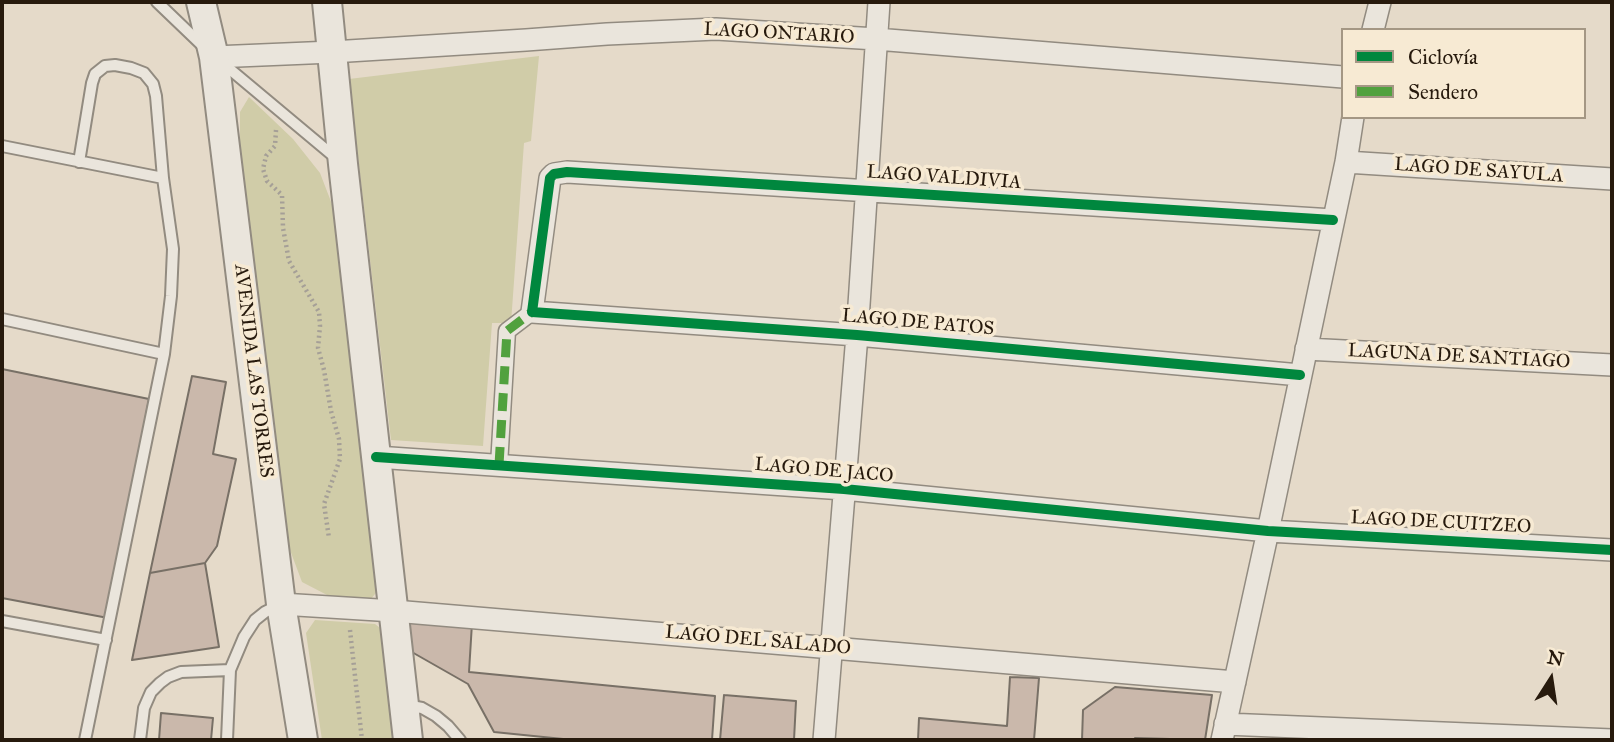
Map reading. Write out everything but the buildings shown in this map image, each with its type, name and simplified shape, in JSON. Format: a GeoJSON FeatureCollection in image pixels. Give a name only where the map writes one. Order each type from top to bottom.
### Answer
{"type":"FeatureCollection","features":[{"type":"Feature","properties":{"kind":"street","name":"AVENIDA LAS TORRES"},"geometry":{"type":"LineString","coordinates":[[201,2],[214,57],[281,604],[303,740]]}},
{"type":"Feature","properties":{"kind":"street"},"geometry":{"type":"LineString","coordinates":[[327,2],[342,164],[408,740]]}},
{"type":"Feature","properties":{"kind":"street"},"geometry":{"type":"LineString","coordinates":[[824,740],[857,335],[879,2]]}},
{"type":"Feature","properties":{"kind":"street"},"geometry":{"type":"LineString","coordinates":[[1374,28],[1380,2]]}},
{"type":"Feature","properties":{"kind":"street","name":"LAGO ONTARIO"},"geometry":{"type":"LineString","coordinates":[[214,57],[716,29],[876,39],[1341,77]]}},
{"type":"Feature","properties":{"kind":"street"},"geometry":{"type":"LineString","coordinates":[[1353,119],[1346,162],[1268,531],[1223,732],[1612,740]]}},
{"type":"Feature","properties":{"kind":"street","name":"LAGO DE SAYULA"},"geometry":{"type":"LineString","coordinates":[[1346,162],[1612,180]]}},
{"type":"Feature","properties":{"kind":"street","name":"LAGO VALDIVIA"},"geometry":{"type":"LineString","coordinates":[[532,312],[549,185],[554,174],[567,172],[1333,220]]}},
{"type":"Feature","properties":{"kind":"street"},"geometry":{"type":"LineString","coordinates":[[499,465],[507,331],[532,312]]}},
{"type":"Feature","properties":{"kind":"street","name":"LAGO DE PATOS"},"geometry":{"type":"LineString","coordinates":[[532,312],[857,335],[1300,374]]}},
{"type":"Feature","properties":{"kind":"street","name":"LAGUNA DE SANTIAGO"},"geometry":{"type":"LineString","coordinates":[[1306,349],[1612,365]]}},
{"type":"Feature","properties":{"kind":"street","name":"LAGO DE JACO"},"geometry":{"type":"LineString","coordinates":[[376,457],[844,489],[1268,531]]}},
{"type":"Feature","properties":{"kind":"street","name":"LAGO DE CUITZEO"},"geometry":{"type":"LineString","coordinates":[[1268,531],[1612,550]]}},
{"type":"Feature","properties":{"kind":"street","name":"LAGO DEL SALADO"},"geometry":{"type":"LineString","coordinates":[[281,604],[394,611],[1235,682]]}},
{"type":"Feature","properties":{"kind":"lane"},"geometry":{"type":"LineString","coordinates":[[156,2],[214,57],[342,164]]}},
{"type":"Feature","properties":{"kind":"lane"},"geometry":{"type":"LineString","coordinates":[[79,162],[95,74],[105,66],[115,65],[144,73],[153,84],[156,96],[173,250],[171,296],[164,354],[85,740]]}},
{"type":"Feature","properties":{"kind":"lane"},"geometry":{"type":"LineString","coordinates":[[2,146],[163,178]]}},
{"type":"Feature","properties":{"kind":"lane"},"geometry":{"type":"LineString","coordinates":[[2,319],[164,354]]}},
{"type":"Feature","properties":{"kind":"lane"},"geometry":{"type":"LineString","coordinates":[[227,740],[230,670],[244,636],[255,620],[281,604]]}},
{"type":"Feature","properties":{"kind":"lane"},"geometry":{"type":"LineString","coordinates":[[2,621],[106,640]]}},
{"type":"Feature","properties":{"kind":"lane"},"geometry":{"type":"LineString","coordinates":[[141,740],[144,708],[151,692],[160,683],[181,672],[230,670]]}},
{"type":"Feature","properties":{"kind":"lane"},"geometry":{"type":"LineString","coordinates":[[405,705],[436,716],[449,726],[460,740]]}},
{"type":"Feature","properties":{"kind":"path"},"geometry":{"type":"LineString","coordinates":[[278,109],[275,146],[266,156],[263,169],[267,181],[282,195],[289,261],[318,312],[318,348],[339,439],[340,459],[324,504],[329,538]]}},
{"type":"Feature","properties":{"kind":"path"},"geometry":{"type":"LineString","coordinates":[[348,608],[362,740]]}},
{"type":"Feature","properties":{"kind":"shaded area"},"geometry":{"type":"Polygon","coordinates":[[[539,56],[531,141],[524,143],[511,323],[492,323],[483,446],[391,440],[349,79],[539,56]]]}},
{"type":"Feature","properties":{"kind":"shaded area"},"geometry":{"type":"Polygon","coordinates":[[[249,97],[293,139],[320,173],[335,212],[379,589],[371,599],[329,596],[302,582],[278,518],[240,147],[240,112],[249,97]]]}},
{"type":"Feature","properties":{"kind":"shaded area"},"geometry":{"type":"Polygon","coordinates":[[[315,620],[375,624],[384,631],[396,740],[322,740],[306,633],[315,620]]]}},
{"type":"Feature","properties":{"kind":"marked path"},"geometry":{"type":"LineString","coordinates":[[499,465],[507,331],[532,312]]}},
{"type":"Feature","properties":{"kind":"cycle path"},"geometry":{"type":"LineString","coordinates":[[1300,375],[857,335],[532,312],[550,178],[554,174],[567,172],[1333,220]]}},
{"type":"Feature","properties":{"kind":"cycle path"},"geometry":{"type":"LineString","coordinates":[[376,457],[844,489],[1268,531],[1612,550]]}}]}
